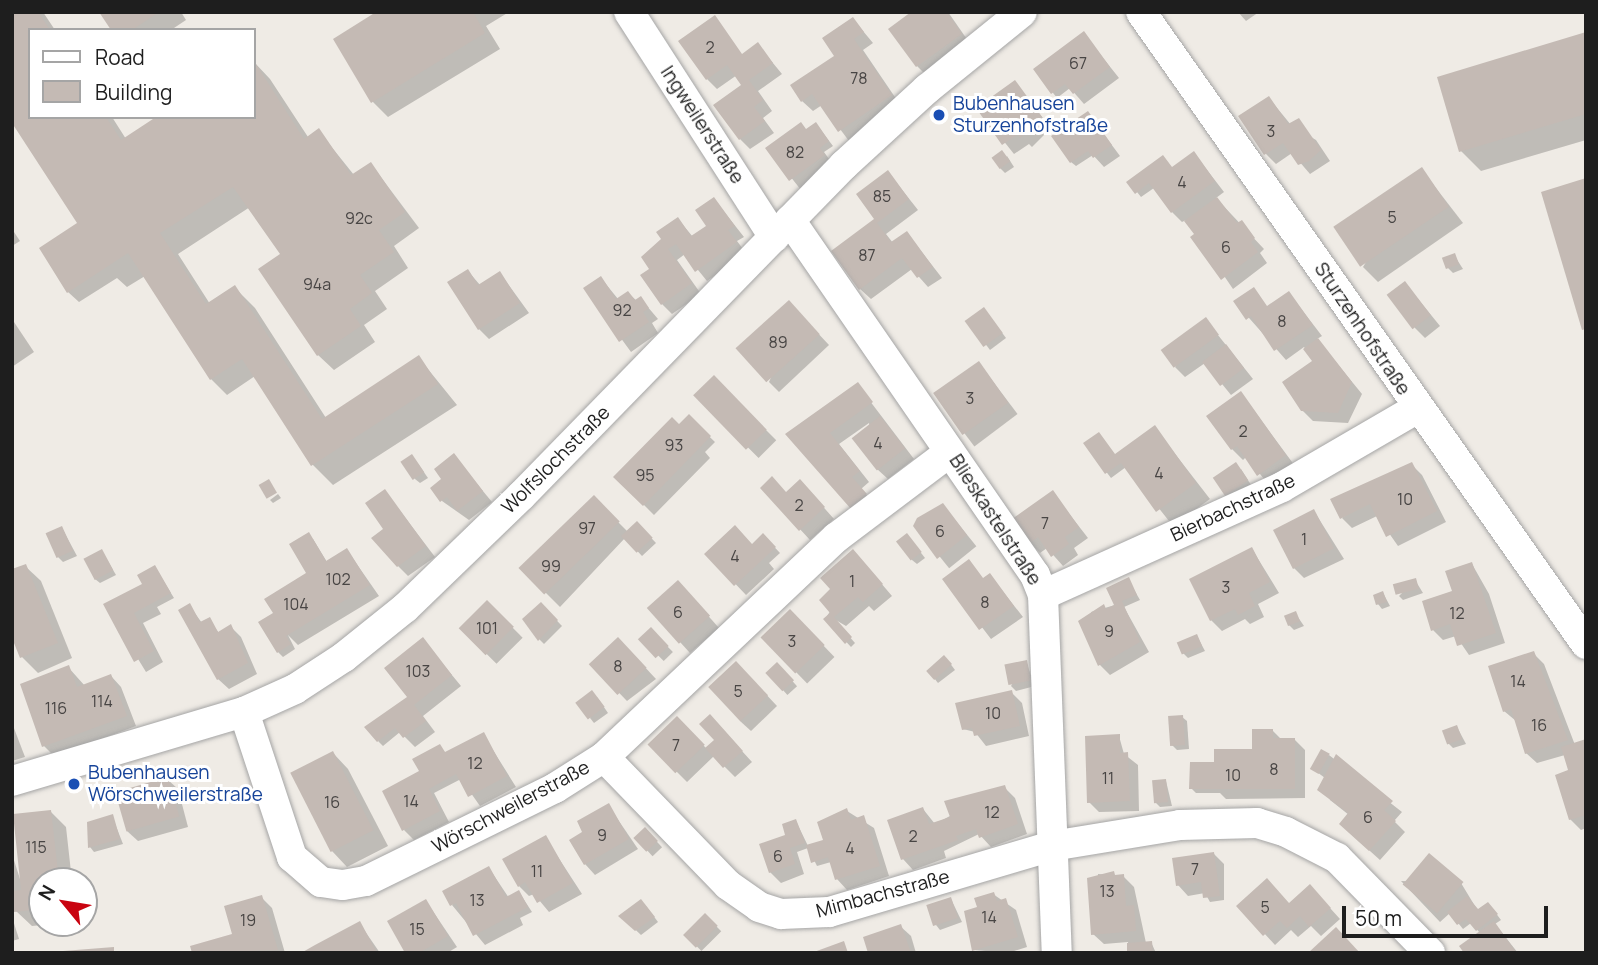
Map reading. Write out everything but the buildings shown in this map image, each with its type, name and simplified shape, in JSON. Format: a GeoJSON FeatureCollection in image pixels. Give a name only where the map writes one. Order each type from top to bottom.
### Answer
{"type":"FeatureCollection","features":[{"type":"Feature","properties":{"kind":"street","name":"Ingweilerstraße"},"geometry":{"type":"LineString","coordinates":[[629,12],[782,229]]}},
{"type":"Feature","properties":{"kind":"street","name":"Wolfslochstraße"},"geometry":{"type":"LineString","coordinates":[[12,781],[244,712],[295,689],[334,663],[405,608],[782,229],[927,89],[1022,12]]}},
{"type":"Feature","properties":{"kind":"street","name":"Sturzenhofstraße"},"geometry":{"type":"LineString","coordinates":[[1141,12],[1416,409],[1586,644]]}},
{"type":"Feature","properties":{"kind":"street","name":"Blieskastelstraße"},"geometry":{"type":"LineString","coordinates":[[782,229],[950,452],[1035,575],[1043,595],[1057,953]]}},
{"type":"Feature","properties":{"kind":"street","name":"Bierbachstraße"},"geometry":{"type":"LineString","coordinates":[[1043,595],[1282,487],[1416,409]]}},
{"type":"Feature","properties":{"kind":"street","name":"Wörschweilerstraße"},"geometry":{"type":"LineString","coordinates":[[244,712],[292,857],[321,881],[343,885],[366,880],[555,788],[604,757],[837,537],[950,452]]}},
{"type":"Feature","properties":{"kind":"street","name":"Mimbachstraße"},"geometry":{"type":"LineString","coordinates":[[604,757],[729,885],[759,907],[781,914],[829,912],[1052,846],[1181,825],[1257,823],[1310,842],[1337,858],[1430,953]]}},
{"type":"Feature","properties":{"kind":"place","name":"Bubenhausen Sturzenhofstraße"},"geometry":{"type":"Point","coordinates":[939,115]}},
{"type":"Feature","properties":{"kind":"place","name":"Bubenhausen Wörschweilerstraße"},"geometry":{"type":"Point","coordinates":[74,784]}}]}
